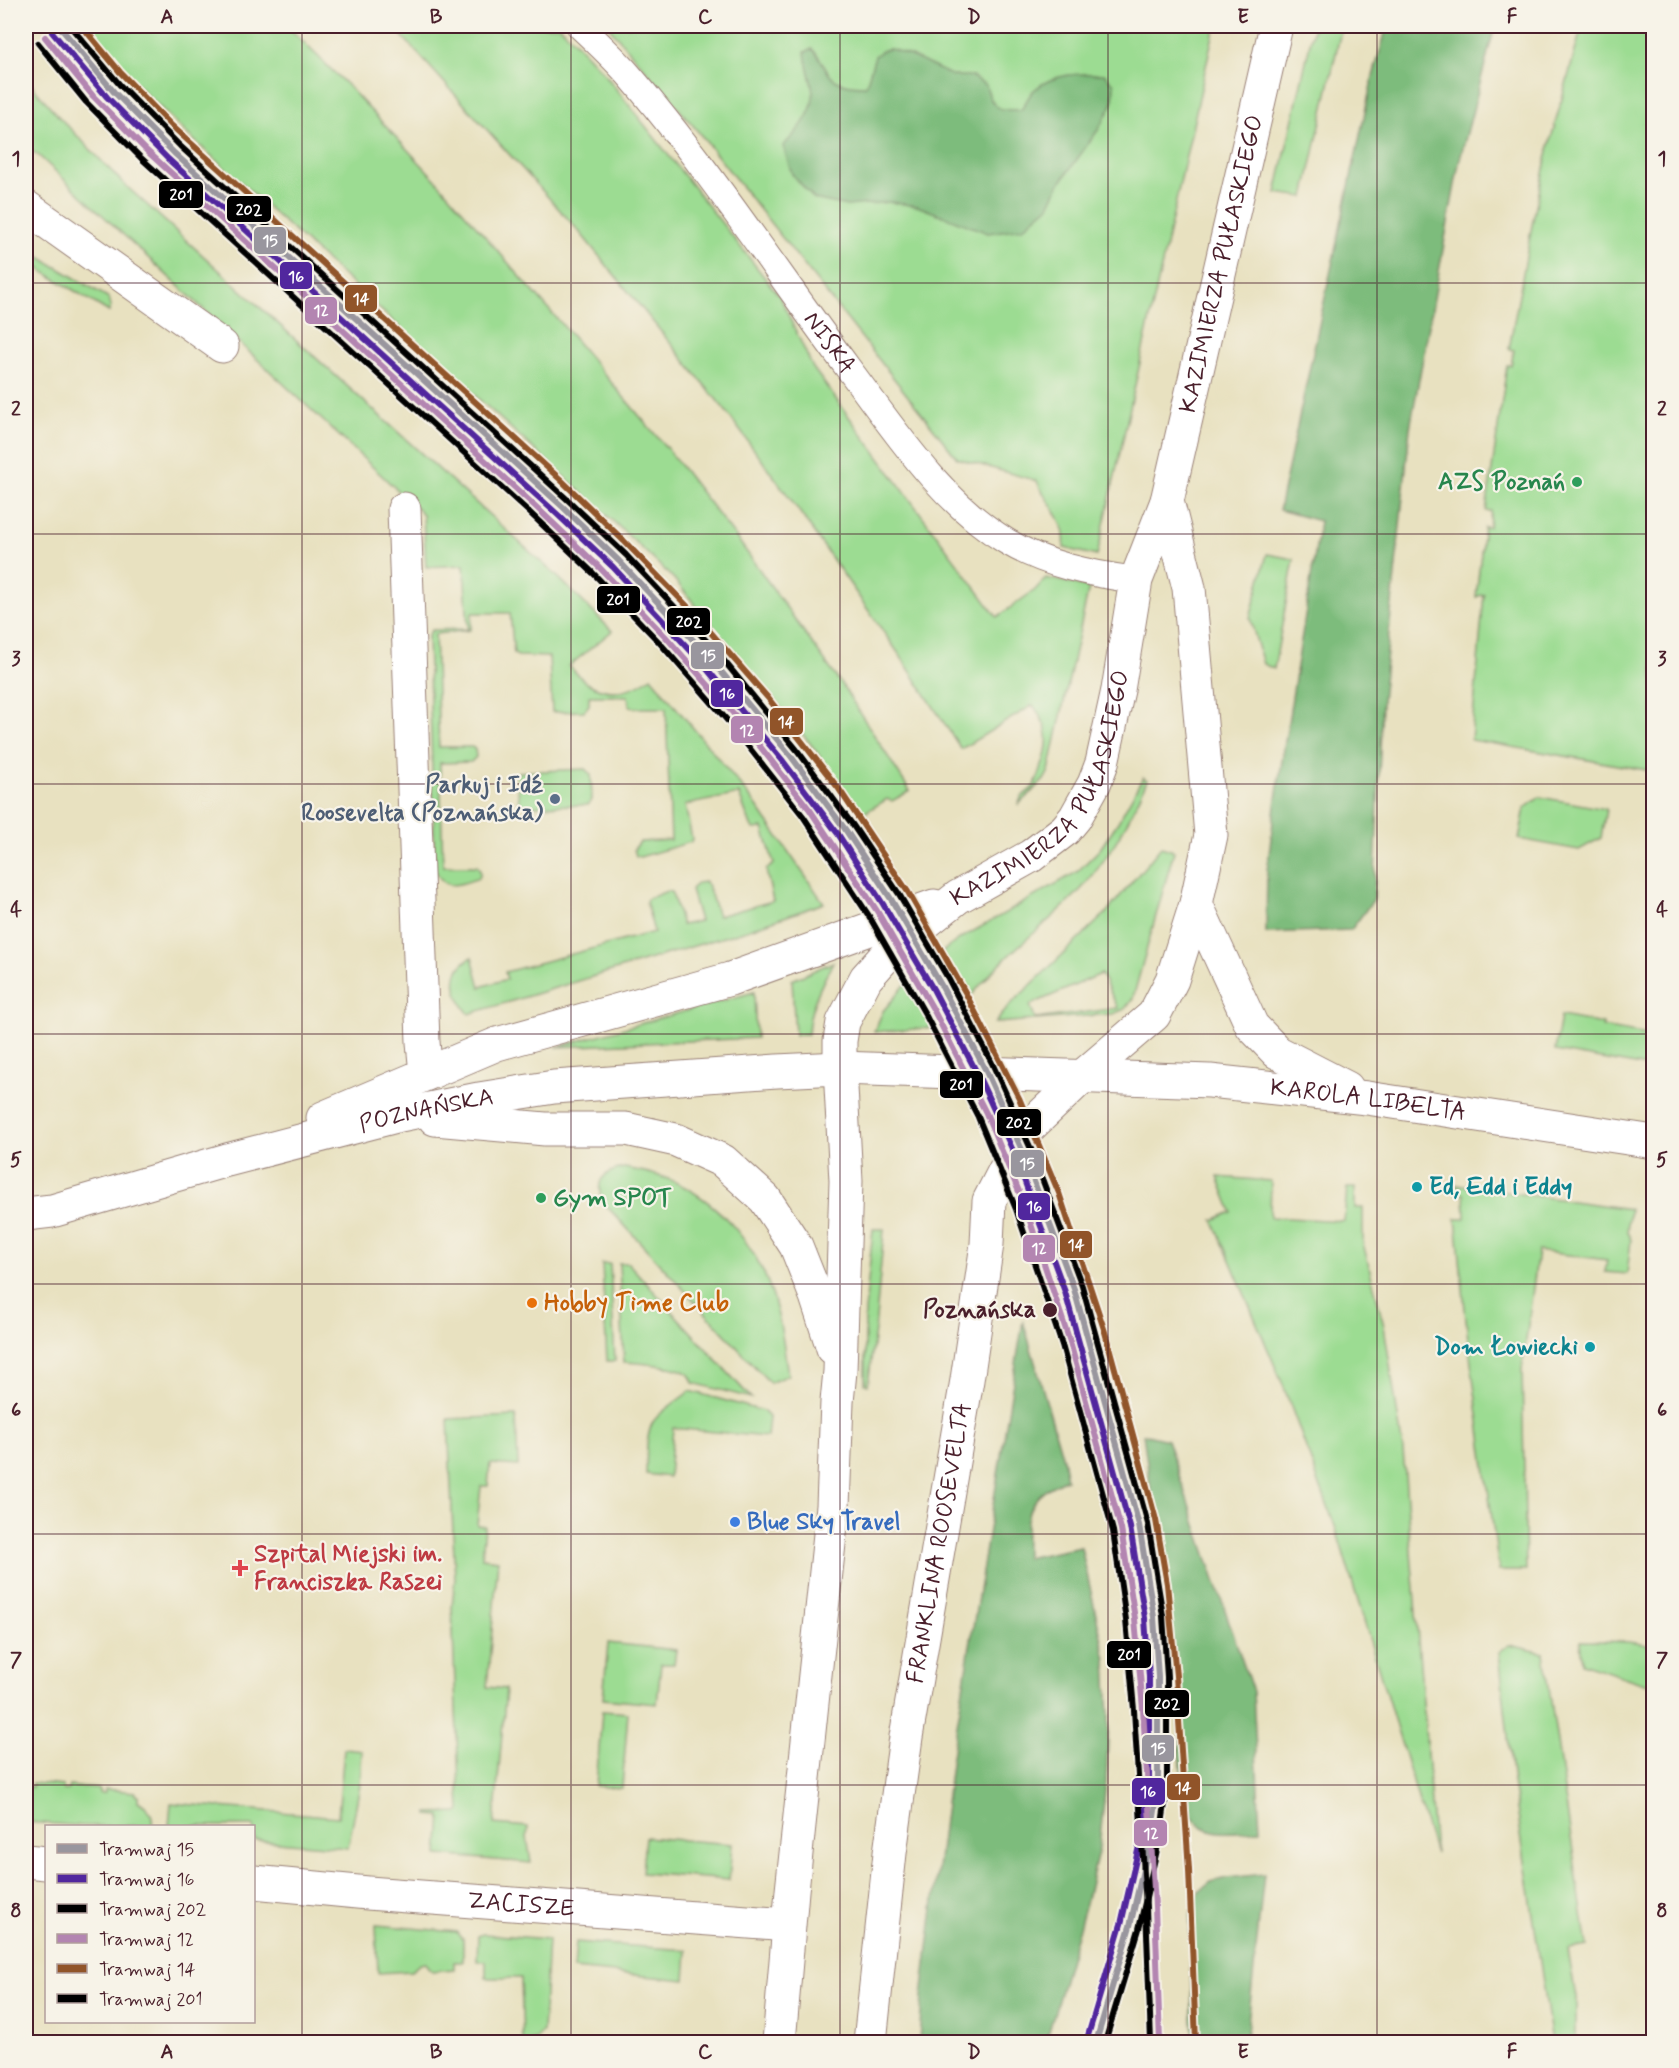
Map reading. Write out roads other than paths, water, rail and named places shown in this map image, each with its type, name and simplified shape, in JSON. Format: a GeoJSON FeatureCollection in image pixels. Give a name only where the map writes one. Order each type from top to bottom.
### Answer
{"type":"FeatureCollection","features":[{"type":"Feature","properties":{"kind":"street","name":"KAZIMIERZA PUŁASKIEGO"},"geometry":{"type":"LineString","coordinates":[[840,1068],[843,1022],[866,978],[892,949],[958,897],[1030,856],[1065,830],[1084,805],[1095,784],[1102,763],[1118,690],[1136,580],[1167,501],[1276,26]]}},
{"type":"Feature","properties":{"kind":"street"},"geometry":{"type":"LineString","coordinates":[[26,207],[222,346]]}},
{"type":"Feature","properties":{"kind":"street","name":"KAZIMIERZA PUŁASKIEGO"},"geometry":{"type":"LineString","coordinates":[[1084,1075],[1154,1015],[1172,980],[1196,904],[1211,836],[1189,588],[1167,501]]}},
{"type":"Feature","properties":{"kind":"street"},"geometry":{"type":"LineString","coordinates":[[405,509],[423,1042],[426,1074]]}},
{"type":"Feature","properties":{"kind":"street"},"geometry":{"type":"LineString","coordinates":[[227,1160],[497,1044],[730,979],[958,897]]}},
{"type":"Feature","properties":{"kind":"street"},"geometry":{"type":"LineString","coordinates":[[1196,904],[1252,1026],[1277,1052],[1368,1098]]}},
{"type":"Feature","properties":{"kind":"street"},"geometry":{"type":"LineString","coordinates":[[778,2043],[788,1925],[831,1528],[840,1371],[846,1181],[840,1068]]}},
{"type":"Feature","properties":{"kind":"street","name":"POZNAŃSKA"},"geometry":{"type":"LineString","coordinates":[[34,1216],[227,1160],[400,1115],[554,1087],[840,1068],[1084,1075]]}},
{"type":"Feature","properties":{"kind":"street","name":"KAROLA LIBELTA"},"geometry":{"type":"LineString","coordinates":[[1084,1075],[1210,1081],[1368,1098],[1653,1142]]}},
{"type":"Feature","properties":{"kind":"street","name":"FRANKLINA ROOSEVELTA"},"geometry":{"type":"LineString","coordinates":[[870,2043],[899,1784],[968,1380],[987,1244],[989,1201],[1025,1131],[1084,1075]]}},
{"type":"Feature","properties":{"kind":"street"},"geometry":{"type":"LineString","coordinates":[[400,1115],[545,1129],[626,1129],[676,1140],[723,1161],[765,1199],[796,1246],[816,1296],[840,1371]]}},
{"type":"Feature","properties":{"kind":"street"},"geometry":{"type":"LineString","coordinates":[[26,1861],[45,1863]]}},
{"type":"Feature","properties":{"kind":"street","name":"ZACISZE"},"geometry":{"type":"LineString","coordinates":[[255,1882],[788,1925]]}},
{"type":"Feature","properties":{"kind":"lane","name":"NISKA"},"geometry":{"type":"LineString","coordinates":[[580,26],[627,73],[716,183],[867,393],[956,504],[1007,541],[1056,563],[1100,575],[1136,580]]}},
{"type":"Feature","properties":{"kind":"tram line","name":"15"},"geometry":{"type":"LineString","coordinates":[[59,26],[114,92],[174,153],[563,507],[619,561],[709,657],[790,755],[845,829],[891,899],[941,985],[984,1067],[1023,1152],[1074,1289],[1139,1525],[1154,1617],[1158,1677],[1158,1789],[1152,1831],[1130,1926],[1096,2042]]}},
{"type":"Feature","properties":{"kind":"tram line","name":"202"},"geometry":{"type":"LineString","coordinates":[[70,26],[120,85],[180,146],[569,501],[626,555],[716,651],[797,750],[852,824],[899,894],[949,980],[992,1063],[1031,1149],[1082,1286],[1148,1524],[1163,1616],[1167,1677],[1167,1789],[1161,1832],[1139,1929],[1105,2042]]}},
{"type":"Feature","properties":{"kind":"tram line","name":"14"},"geometry":{"type":"LineString","coordinates":[[82,26],[120,72],[172,126],[560,479],[692,611],[768,698],[839,789],[908,892],[965,992],[1019,1098],[1059,1193],[1105,1332],[1156,1520],[1167,1584],[1176,1676],[1189,1870],[1196,2042]]}},
{"type":"Feature","properties":{"kind":"tram line","name":"16"},"geometry":{"type":"LineString","coordinates":[[52,32],[107,97],[168,159],[557,514],[613,567],[702,663],[783,761],[838,834],[933,989],[976,1071],[1015,1155],[1065,1292],[1130,1527],[1145,1618],[1149,1677],[1149,1788],[1143,1829],[1121,1924],[1087,2039]]}},
{"type":"Feature","properties":{"kind":"tram line","name":"12"},"geometry":{"type":"LineString","coordinates":[[45,37],[93,96],[147,151],[535,506],[599,567],[665,636],[740,721],[810,810],[877,911],[933,1009],[986,1113],[1025,1206],[1070,1342],[1121,1529],[1135,1619],[1143,1709],[1155,1906],[1160,2042]]}},
{"type":"Feature","properties":{"kind":"tram line","name":"201"},"geometry":{"type":"LineString","coordinates":[[38,43],[86,102],[141,158],[529,512],[593,573],[659,642],[733,727],[803,816],[869,916],[925,1014],[978,1117],[1016,1209],[1062,1345],[1113,1531],[1126,1620],[1134,1710],[1146,1907],[1151,2042]]}},
{"type":"Feature","properties":{"kind":"place","name":"AZS Poznań"},"geometry":{"type":"Point","coordinates":[1577,482]}},
{"type":"Feature","properties":{"kind":"place","name":"Parkuj i Idź Roosevelta (Poznańska)"},"geometry":{"type":"Point","coordinates":[555,799]}},
{"type":"Feature","properties":{"kind":"place","name":"Ed, Edd i Eddy"},"geometry":{"type":"Point","coordinates":[1417,1187]}},
{"type":"Feature","properties":{"kind":"place","name":"Gym SPOT"},"geometry":{"type":"Point","coordinates":[541,1198]}},
{"type":"Feature","properties":{"kind":"place","name":"Hobby Time Club"},"geometry":{"type":"Point","coordinates":[532,1303]}},
{"type":"Feature","properties":{"kind":"place","name":"Poznańska"},"geometry":{"type":"Point","coordinates":[1050,1310]}},
{"type":"Feature","properties":{"kind":"place","name":"Dom Łowiecki"},"geometry":{"type":"Point","coordinates":[1590,1347]}},
{"type":"Feature","properties":{"kind":"place","name":"Blue Sky Travel"},"geometry":{"type":"Point","coordinates":[735,1522]}},
{"type":"Feature","properties":{"kind":"place","name":"Szpital Miejski im. Franciszka Raszei"},"geometry":{"type":"Point","coordinates":[240,1568]}}]}
